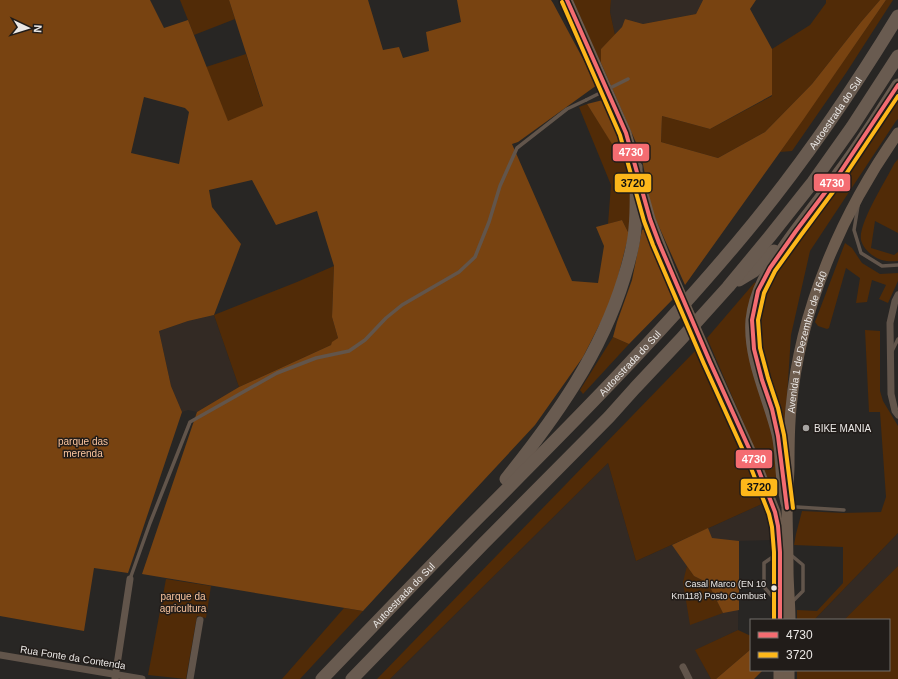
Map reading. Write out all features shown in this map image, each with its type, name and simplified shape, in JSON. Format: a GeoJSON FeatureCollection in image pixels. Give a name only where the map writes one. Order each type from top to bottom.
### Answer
{"type":"FeatureCollection","features":[{"type":"Feature","properties":{"kind":"highway","name":"Autoestrada do Sul"},"geometry":{"type":"LineString","coordinates":[[322,679],[464,532],[620,375],[737,243],[789,177],[834,115],[898,16]]}},
{"type":"Feature","properties":{"kind":"highway","name":"Autoestrada do Sul"},"geometry":{"type":"LineString","coordinates":[[352,679],[609,417],[728,287],[772,235],[813,182],[852,127],[898,56]]}},
{"type":"Feature","properties":{"kind":"highway"},"geometry":{"type":"LineString","coordinates":[[792,505],[784,488],[778,436],[772,409],[762,380],[754,349],[752,320],[758,291],[770,268],[796,230],[839,174],[898,85]]}},
{"type":"Feature","properties":{"kind":"highway"},"geometry":{"type":"LineString","coordinates":[[464,532],[531,448],[558,411],[584,371],[607,324],[615,306],[632,249],[635,228],[636,167]]}},
{"type":"Feature","properties":{"kind":"highway"},"geometry":{"type":"LineString","coordinates":[[728,287],[754,271],[796,230]]}},
{"type":"Feature","properties":{"kind":"main road"},"geometry":{"type":"LineString","coordinates":[[559,0],[579,25]]}},
{"type":"Feature","properties":{"kind":"main road"},"geometry":{"type":"LineString","coordinates":[[567,0],[626,133],[658,243],[757,466],[775,512],[784,552]]}},
{"type":"Feature","properties":{"kind":"main road","name":"Avenida 1 de Dezembro de 1640"},"geometry":{"type":"LineString","coordinates":[[786,619],[784,604],[784,552],[792,505],[791,410],[801,345],[812,302],[836,241],[860,192],[898,132]]}},
{"type":"Feature","properties":{"kind":"street"},"geometry":{"type":"LineString","coordinates":[[898,295],[895,301],[890,324],[891,394],[895,412],[898,416]]}},
{"type":"Feature","properties":{"kind":"street"},"geometry":{"type":"LineString","coordinates":[[115,677],[130,579]]}},
{"type":"Feature","properties":{"kind":"street"},"geometry":{"type":"LineString","coordinates":[[190,679],[200,620]]}},
{"type":"Feature","properties":{"kind":"street","name":"Rua Fonte da Contenda"},"geometry":{"type":"LineString","coordinates":[[0,655],[115,677],[142,679]]}},
{"type":"Feature","properties":{"kind":"street"},"geometry":{"type":"LineString","coordinates":[[683,667],[688,679]]}},
{"type":"Feature","properties":{"kind":"lane"},"geometry":{"type":"LineString","coordinates":[[130,579],[190,422],[277,373],[316,358],[349,351],[365,340],[386,318],[402,305],[459,272],[475,257],[500,186],[517,148],[567,109],[628,79]]}},
{"type":"Feature","properties":{"kind":"lane"},"geometry":{"type":"LineString","coordinates":[[860,192],[854,230],[861,253],[882,266],[898,265]]}},
{"type":"Feature","properties":{"kind":"lane"},"geometry":{"type":"LineString","coordinates":[[891,354],[898,339]]}},
{"type":"Feature","properties":{"kind":"lane"},"geometry":{"type":"LineString","coordinates":[[792,505],[844,510]]}},
{"type":"Feature","properties":{"kind":"lane"},"geometry":{"type":"LineString","coordinates":[[784,552],[803,565],[803,591],[784,604],[764,587],[764,563],[784,552]]}},
{"type":"Feature","properties":{"kind":"shaded area"},"geometry":{"type":"Polygon","coordinates":[[[611,0],[703,0],[696,14],[643,24],[625,19],[622,27],[615,35],[610,12],[611,0]]]}},
{"type":"Feature","properties":{"kind":"shaded area"},"geometry":{"type":"Polygon","coordinates":[[[214,315],[239,387],[197,412],[188,410],[182,412],[171,386],[159,331],[188,321],[214,315]]]}},
{"type":"Feature","properties":{"kind":"shaded area"},"geometry":{"type":"Polygon","coordinates":[[[608,463],[636,561],[764,503],[773,540],[739,541],[738,630],[696,650],[711,679],[390,679],[608,463]]]}},
{"type":"Feature","properties":{"kind":"shaded area"},"geometry":{"type":"Polygon","coordinates":[[[898,533],[898,566],[845,619],[815,619],[898,533]]]}},
{"type":"Feature","properties":{"kind":"green space","name":"parque das merenda"},"geometry":{"type":"Polygon","coordinates":[[[0,0],[150,0],[164,28],[188,20],[228,121],[263,106],[229,0],[368,0],[383,50],[399,47],[403,58],[429,51],[426,32],[461,22],[457,0],[551,0],[597,85],[518,142],[512,144],[572,281],[598,283],[604,246],[596,227],[622,220],[629,234],[612,300],[583,357],[535,425],[363,611],[142,574],[197,412],[239,387],[331,345],[332,342],[338,338],[332,317],[334,266],[317,211],[276,225],[252,180],[209,190],[212,207],[241,244],[214,315],[188,321],[159,331],[171,386],[182,412],[128,573],[94,568],[84,631],[0,616],[0,0]],[[144,97],[131,153],[179,164],[189,112],[185,108],[144,97]]]}},
{"type":"Feature","properties":{"kind":"green space"},"geometry":{"type":"Polygon","coordinates":[[[180,0],[229,0],[235,19],[194,35],[180,0]]]}},
{"type":"Feature","properties":{"kind":"green space"},"geometry":{"type":"Polygon","coordinates":[[[573,0],[611,0],[610,12],[615,35],[601,49],[601,63],[596,53],[573,0]]]}},
{"type":"Feature","properties":{"kind":"green space"},"geometry":{"type":"Polygon","coordinates":[[[703,0],[756,0],[750,9],[772,49],[772,95],[710,129],[662,116],[661,142],[718,158],[765,132],[812,84],[880,0],[886,0],[803,120],[685,285],[652,211],[641,154],[601,63],[601,49],[622,27],[625,19],[643,24],[696,14],[703,0]]]}},
{"type":"Feature","properties":{"kind":"green space"},"geometry":{"type":"Polygon","coordinates":[[[826,0],[880,0],[812,84],[765,132],[718,158],[661,142],[662,116],[710,129],[772,96],[772,49],[810,25],[826,3],[826,0]]]}},
{"type":"Feature","properties":{"kind":"green space"},"geometry":{"type":"Polygon","coordinates":[[[886,0],[893,0],[846,73],[792,151],[780,152],[886,0]]]}},
{"type":"Feature","properties":{"kind":"green space"},"geometry":{"type":"Polygon","coordinates":[[[246,54],[263,107],[228,122],[206,67],[246,54]]]}},
{"type":"Feature","properties":{"kind":"green space"},"geometry":{"type":"Polygon","coordinates":[[[898,96],[898,119],[810,251],[791,335],[786,412],[786,440],[763,365],[758,341],[757,330],[768,288],[898,96]]]}},
{"type":"Feature","properties":{"kind":"green space"},"geometry":{"type":"Polygon","coordinates":[[[603,100],[619,141],[612,144],[587,104],[603,100]]]}},
{"type":"Feature","properties":{"kind":"green space"},"geometry":{"type":"Polygon","coordinates":[[[587,104],[612,143],[619,141],[630,180],[631,201],[629,234],[622,220],[608,224],[611,185],[579,107],[587,104]]]}},
{"type":"Feature","properties":{"kind":"green space"},"geometry":{"type":"Polygon","coordinates":[[[898,159],[898,233],[875,221],[871,248],[894,255],[898,252],[898,261],[887,261],[878,259],[867,250],[861,240],[861,233],[873,202],[898,159]]]}},
{"type":"Feature","properties":{"kind":"green space"},"geometry":{"type":"Polygon","coordinates":[[[647,228],[674,298],[629,344],[613,337],[632,280],[642,230],[647,228]]]}},
{"type":"Feature","properties":{"kind":"green space"},"geometry":{"type":"Polygon","coordinates":[[[845,243],[852,248],[862,263],[880,274],[898,273],[898,281],[888,303],[879,299],[886,285],[872,280],[867,302],[856,303],[860,278],[846,268],[829,328],[827,329],[818,326],[815,322],[845,243]]]}},
{"type":"Feature","properties":{"kind":"green space"},"geometry":{"type":"Polygon","coordinates":[[[334,266],[332,317],[338,338],[331,345],[239,387],[214,315],[334,266]]]}},
{"type":"Feature","properties":{"kind":"green space"},"geometry":{"type":"Polygon","coordinates":[[[755,282],[756,284],[748,311],[776,440],[779,483],[769,482],[707,338],[755,282]]]}},
{"type":"Feature","properties":{"kind":"green space"},"geometry":{"type":"Polygon","coordinates":[[[865,330],[880,331],[880,391],[883,401],[898,426],[898,533],[815,619],[797,619],[797,610],[817,611],[843,583],[843,547],[794,545],[802,511],[843,513],[881,512],[886,497],[880,412],[869,412],[865,330]]]}},
{"type":"Feature","properties":{"kind":"green space"},"geometry":{"type":"Polygon","coordinates":[[[613,337],[629,344],[583,394],[580,390],[613,337]]]}},
{"type":"Feature","properties":{"kind":"green space"},"geometry":{"type":"Polygon","coordinates":[[[696,350],[764,503],[636,561],[608,463],[390,679],[377,679],[696,350]]]}},
{"type":"Feature","properties":{"kind":"green space"},"geometry":{"type":"Polygon","coordinates":[[[708,528],[712,538],[739,541],[739,610],[723,613],[708,583],[694,576],[672,545],[708,528]]]}},
{"type":"Feature","properties":{"kind":"green space"},"geometry":{"type":"Polygon","coordinates":[[[687,566],[694,576],[708,583],[723,613],[690,625],[683,582],[687,566]]]}},
{"type":"Feature","properties":{"kind":"green space"},"geometry":{"type":"Polygon","coordinates":[[[898,566],[898,679],[797,679],[797,671],[890,671],[890,619],[845,619],[898,566]]]}},
{"type":"Feature","properties":{"kind":"green space","name":"parque da agricultura"},"geometry":{"type":"Polygon","coordinates":[[[166,579],[211,586],[206,618],[197,616],[186,679],[148,675],[166,579]]]}},
{"type":"Feature","properties":{"kind":"green space"},"geometry":{"type":"Polygon","coordinates":[[[344,608],[363,611],[300,679],[282,679],[344,608]]]}},
{"type":"Feature","properties":{"kind":"green space"},"geometry":{"type":"Polygon","coordinates":[[[738,630],[750,636],[750,650],[716,679],[711,679],[695,650],[738,630]]]}},
{"type":"Feature","properties":{"kind":"green space"},"geometry":{"type":"Polygon","coordinates":[[[750,650],[750,671],[762,671],[754,679],[716,679],[750,650]]]}},
{"type":"Feature","properties":{"kind":"transit line","name":"4730"},"geometry":{"type":"LineString","coordinates":[[567,0],[626,133],[650,219],[659,243],[757,466],[775,512],[778,526],[780,552],[780,619]]}},
{"type":"Feature","properties":{"kind":"transit line","name":"3720"},"geometry":{"type":"LineString","coordinates":[[562,2],[620,135],[644,221],[653,245],[751,468],[769,514],[772,527],[774,552],[774,619]]}},
{"type":"Feature","properties":{"kind":"transit line","name":"4730"},"geometry":{"type":"LineString","coordinates":[[787,508],[778,436],[772,409],[762,380],[754,349],[752,320],[758,291],[770,268],[839,174],[898,85]]}},
{"type":"Feature","properties":{"kind":"transit line","name":"3720"},"geometry":{"type":"LineString","coordinates":[[793,508],[784,435],[778,408],[760,348],[758,320],[764,293],[775,271],[844,177],[898,96]]}},
{"type":"Feature","properties":{"kind":"place","name":"BIKE MANIA"},"geometry":{"type":"Point","coordinates":[806,428]}},
{"type":"Feature","properties":{"kind":"place","name":"Casal Marco (EN 10 Km118) Posto Combust"},"geometry":{"type":"Point","coordinates":[774,588]}}]}
